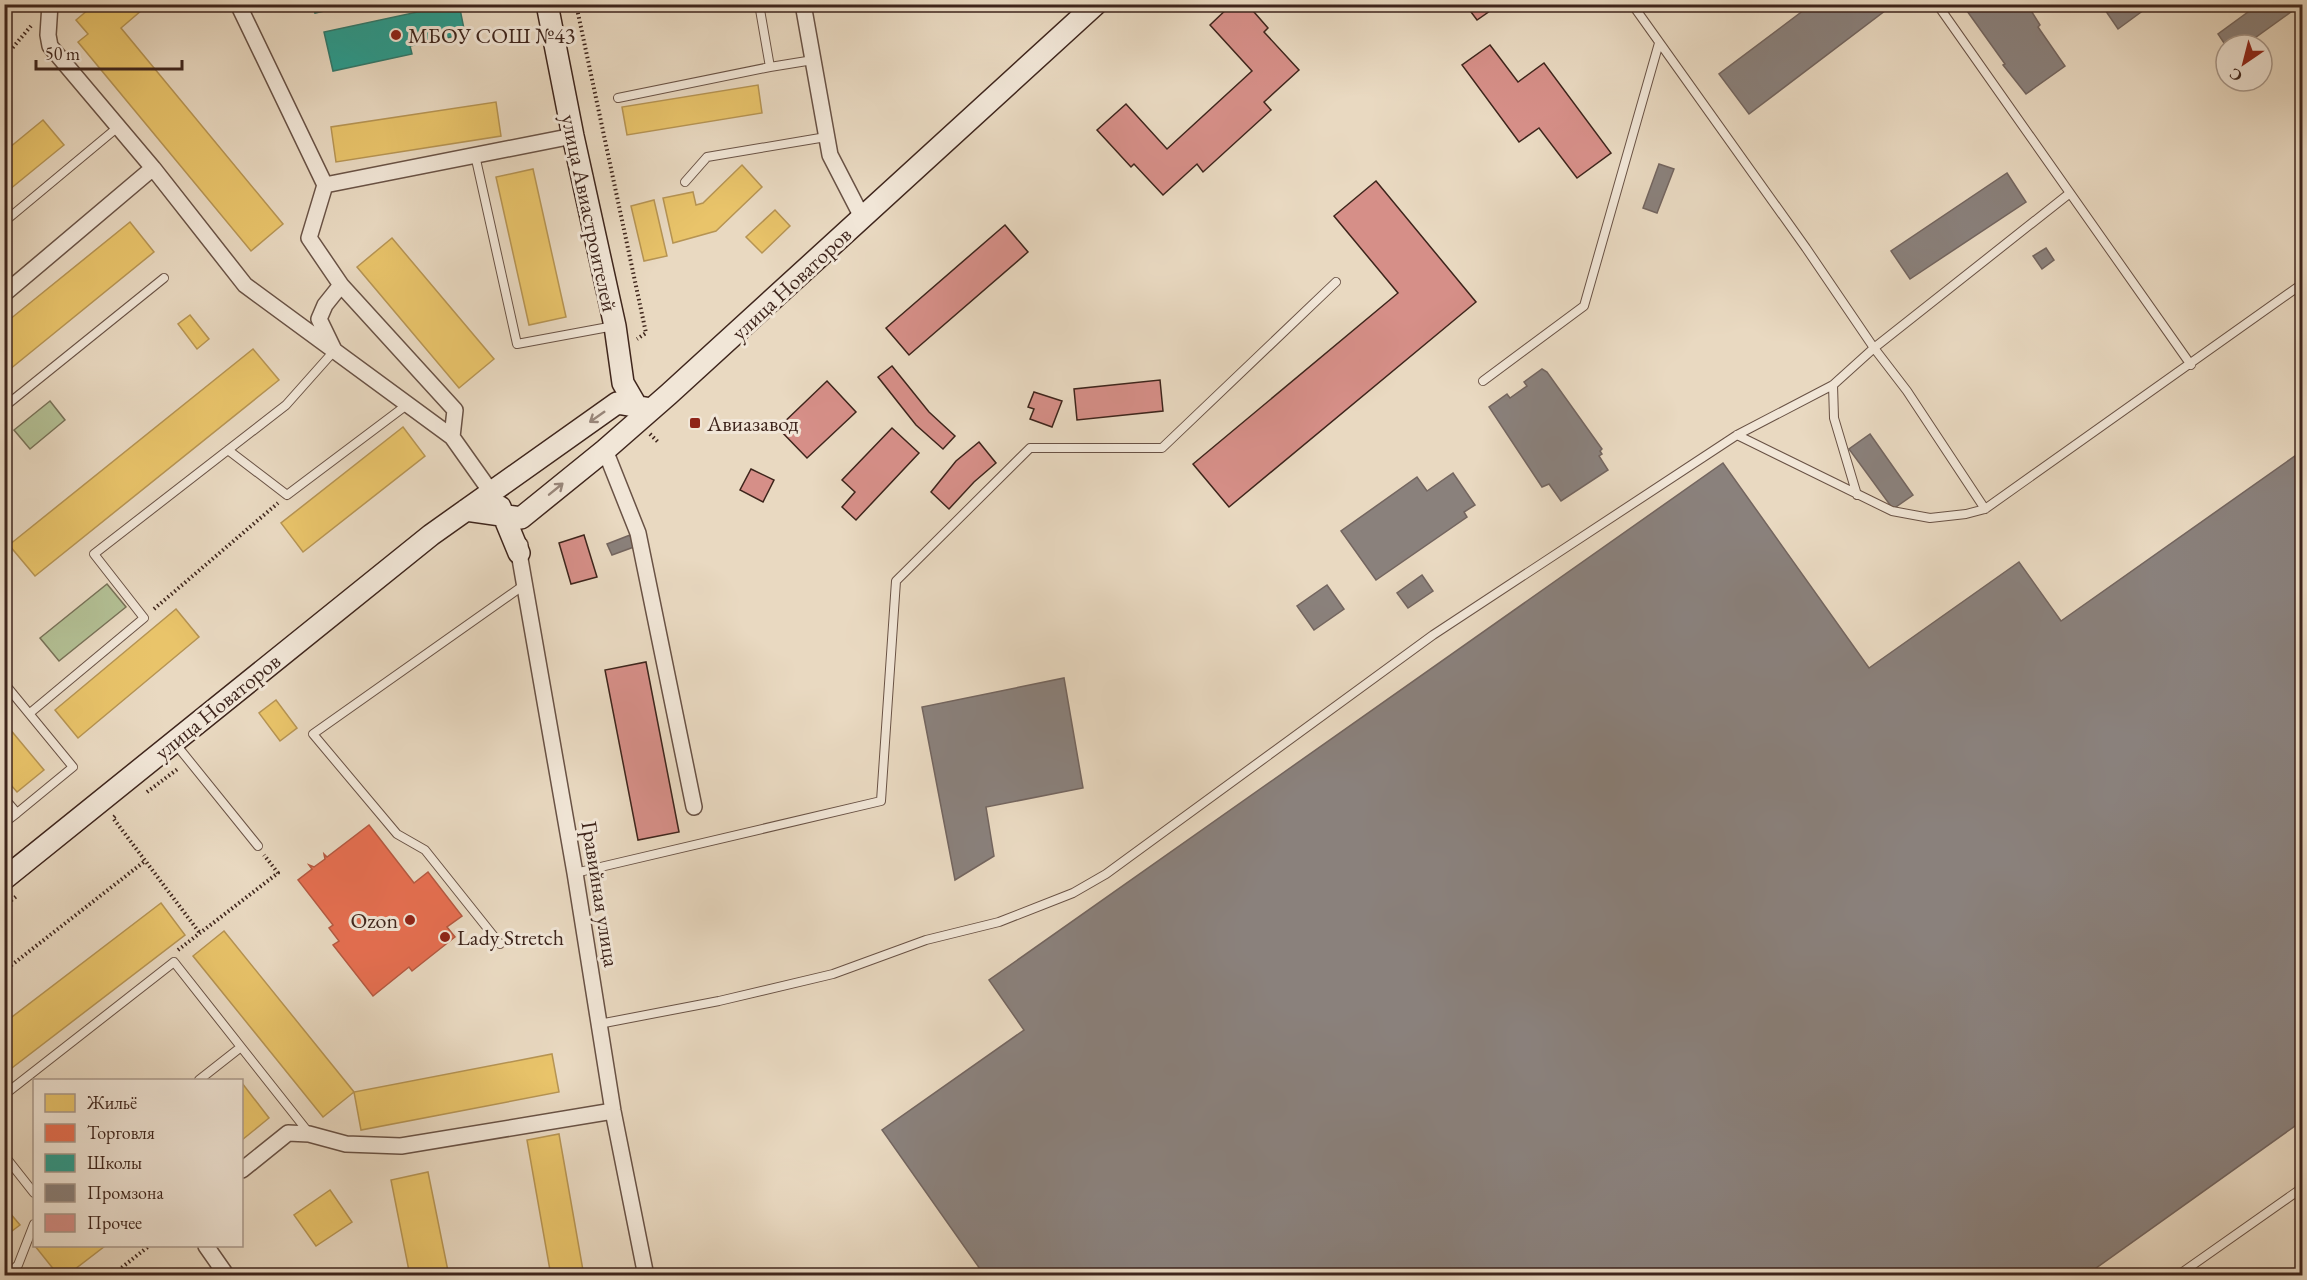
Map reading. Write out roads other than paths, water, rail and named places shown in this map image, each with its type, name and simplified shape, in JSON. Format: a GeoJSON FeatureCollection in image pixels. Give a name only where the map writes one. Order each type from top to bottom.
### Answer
{"type":"FeatureCollection","features":[{"type":"Feature","properties":{"kind":"main road","name":"улица Авиастроителей"},"geometry":{"type":"LineString","coordinates":[[547,4],[573,136],[615,326],[623,383],[645,411]]}},
{"type":"Feature","properties":{"kind":"main road","name":"улица Новаторов"},"geometry":{"type":"LineString","coordinates":[[521,518],[605,450],[645,411],[1096,4]]}},
{"type":"Feature","properties":{"kind":"main road","name":"улица Новаторов"},"geometry":{"type":"LineString","coordinates":[[4,879],[431,535],[617,403],[645,411]]}},
{"type":"Feature","properties":{"kind":"main road"},"geometry":{"type":"LineString","coordinates":[[511,478],[500,506],[519,553]]}},
{"type":"Feature","properties":{"kind":"main road"},"geometry":{"type":"LineString","coordinates":[[466,510],[521,518]]}},
{"type":"Feature","properties":{"kind":"street"},"geometry":{"type":"LineString","coordinates":[[50,4],[48,35],[50,46],[153,168],[244,285],[452,437],[491,492]]}},
{"type":"Feature","properties":{"kind":"street"},"geometry":{"type":"LineString","coordinates":[[238,4],[325,184],[309,238],[341,285],[455,410],[452,437]]}},
{"type":"Feature","properties":{"kind":"street"},"geometry":{"type":"LineString","coordinates":[[803,4],[830,155],[862,217]]}},
{"type":"Feature","properties":{"kind":"street"},"geometry":{"type":"LineString","coordinates":[[325,184],[573,136]]}},
{"type":"Feature","properties":{"kind":"street"},"geometry":{"type":"LineString","coordinates":[[4,294],[153,168]]}},
{"type":"Feature","properties":{"kind":"street"},"geometry":{"type":"LineString","coordinates":[[334,351],[319,319],[325,305],[341,285]]}},
{"type":"Feature","properties":{"kind":"street"},"geometry":{"type":"LineString","coordinates":[[605,450],[638,533],[694,807]]}},
{"type":"Feature","properties":{"kind":"street","name":"Гравийная улица"},"geometry":{"type":"LineString","coordinates":[[521,518],[519,553],[575,873],[613,1111],[646,1275]]}},
{"type":"Feature","properties":{"kind":"street"},"geometry":{"type":"LineString","coordinates":[[243,1169],[288,1133],[309,1134],[346,1144],[401,1146],[613,1111]]}},
{"type":"Feature","properties":{"kind":"street"},"geometry":{"type":"LineString","coordinates":[[207,1247],[227,1275]]}},
{"type":"Feature","properties":{"kind":"lane"},"geometry":{"type":"LineString","coordinates":[[759,4],[770,67]]}},
{"type":"Feature","properties":{"kind":"lane"},"geometry":{"type":"LineString","coordinates":[[1632,4],[1806,248],[1874,348],[1907,391],[1985,508]]}},
{"type":"Feature","properties":{"kind":"lane"},"geometry":{"type":"LineString","coordinates":[[1937,4],[2191,365]]}},
{"type":"Feature","properties":{"kind":"lane"},"geometry":{"type":"LineString","coordinates":[[1483,381],[1584,306],[1659,43]]}},
{"type":"Feature","properties":{"kind":"lane"},"geometry":{"type":"LineString","coordinates":[[618,98],[813,60]]}},
{"type":"Feature","properties":{"kind":"lane"},"geometry":{"type":"LineString","coordinates":[[4,222],[118,126]]}},
{"type":"Feature","properties":{"kind":"lane"},"geometry":{"type":"LineString","coordinates":[[685,182],[707,157],[826,137]]}},
{"type":"Feature","properties":{"kind":"lane"},"geometry":{"type":"LineString","coordinates":[[475,155],[517,344],[615,326]]}},
{"type":"Feature","properties":{"kind":"lane"},"geometry":{"type":"LineString","coordinates":[[599,1024],[719,1001],[833,974],[926,940],[999,922],[1073,893],[1106,874],[1433,635],[1737,435],[1833,385],[1874,348],[2070,193]]}},
{"type":"Feature","properties":{"kind":"lane"},"geometry":{"type":"LineString","coordinates":[[4,407],[164,278]]}},
{"type":"Feature","properties":{"kind":"lane"},"geometry":{"type":"LineString","coordinates":[[575,873],[881,801],[896,580],[1030,448],[1162,448],[1336,282]]}},
{"type":"Feature","properties":{"kind":"lane"},"geometry":{"type":"LineString","coordinates":[[1737,435],[1892,511],[1930,519],[1966,514],[1985,508],[2191,365],[2302,284]]}},
{"type":"Feature","properties":{"kind":"lane"},"geometry":{"type":"LineString","coordinates":[[30,714],[144,618],[94,554],[286,405],[334,351]]}},
{"type":"Feature","properties":{"kind":"lane"},"geometry":{"type":"LineString","coordinates":[[1833,385],[1834,418],[1857,495]]}},
{"type":"Feature","properties":{"kind":"lane"},"geometry":{"type":"LineString","coordinates":[[228,450],[287,495],[408,404]]}},
{"type":"Feature","properties":{"kind":"lane"},"geometry":{"type":"LineString","coordinates":[[500,944],[426,850],[397,834],[313,734],[525,585]]}},
{"type":"Feature","properties":{"kind":"lane"},"geometry":{"type":"LineString","coordinates":[[4,683],[74,766],[4,823]]}},
{"type":"Feature","properties":{"kind":"lane"},"geometry":{"type":"LineString","coordinates":[[173,741],[258,846]]}},
{"type":"Feature","properties":{"kind":"lane"},"geometry":{"type":"LineString","coordinates":[[4,798],[17,813]]}},
{"type":"Feature","properties":{"kind":"lane"},"geometry":{"type":"LineString","coordinates":[[4,1095],[174,962],[309,1134]]}},
{"type":"Feature","properties":{"kind":"lane"},"geometry":{"type":"LineString","coordinates":[[200,1079],[241,1047]]}},
{"type":"Feature","properties":{"kind":"lane"},"geometry":{"type":"LineString","coordinates":[[4,1155],[33,1192]]}},
{"type":"Feature","properties":{"kind":"lane"},"geometry":{"type":"LineString","coordinates":[[2177,1275],[2302,1188]]}},
{"type":"Feature","properties":{"kind":"lane"},"geometry":{"type":"LineString","coordinates":[[6,1275],[18,1265],[33,1227]]}},
{"type":"Feature","properties":{"kind":"place","name":"МБОУ СОШ №43"},"geometry":{"type":"Point","coordinates":[396,35]}},
{"type":"Feature","properties":{"kind":"place","name":"Авиазавод"},"geometry":{"type":"Point","coordinates":[695,423]}},
{"type":"Feature","properties":{"kind":"place","name":"Ozon"},"geometry":{"type":"Point","coordinates":[410,920]}},
{"type":"Feature","properties":{"kind":"place","name":"Lady Stretch"},"geometry":{"type":"Point","coordinates":[445,937]}}]}
